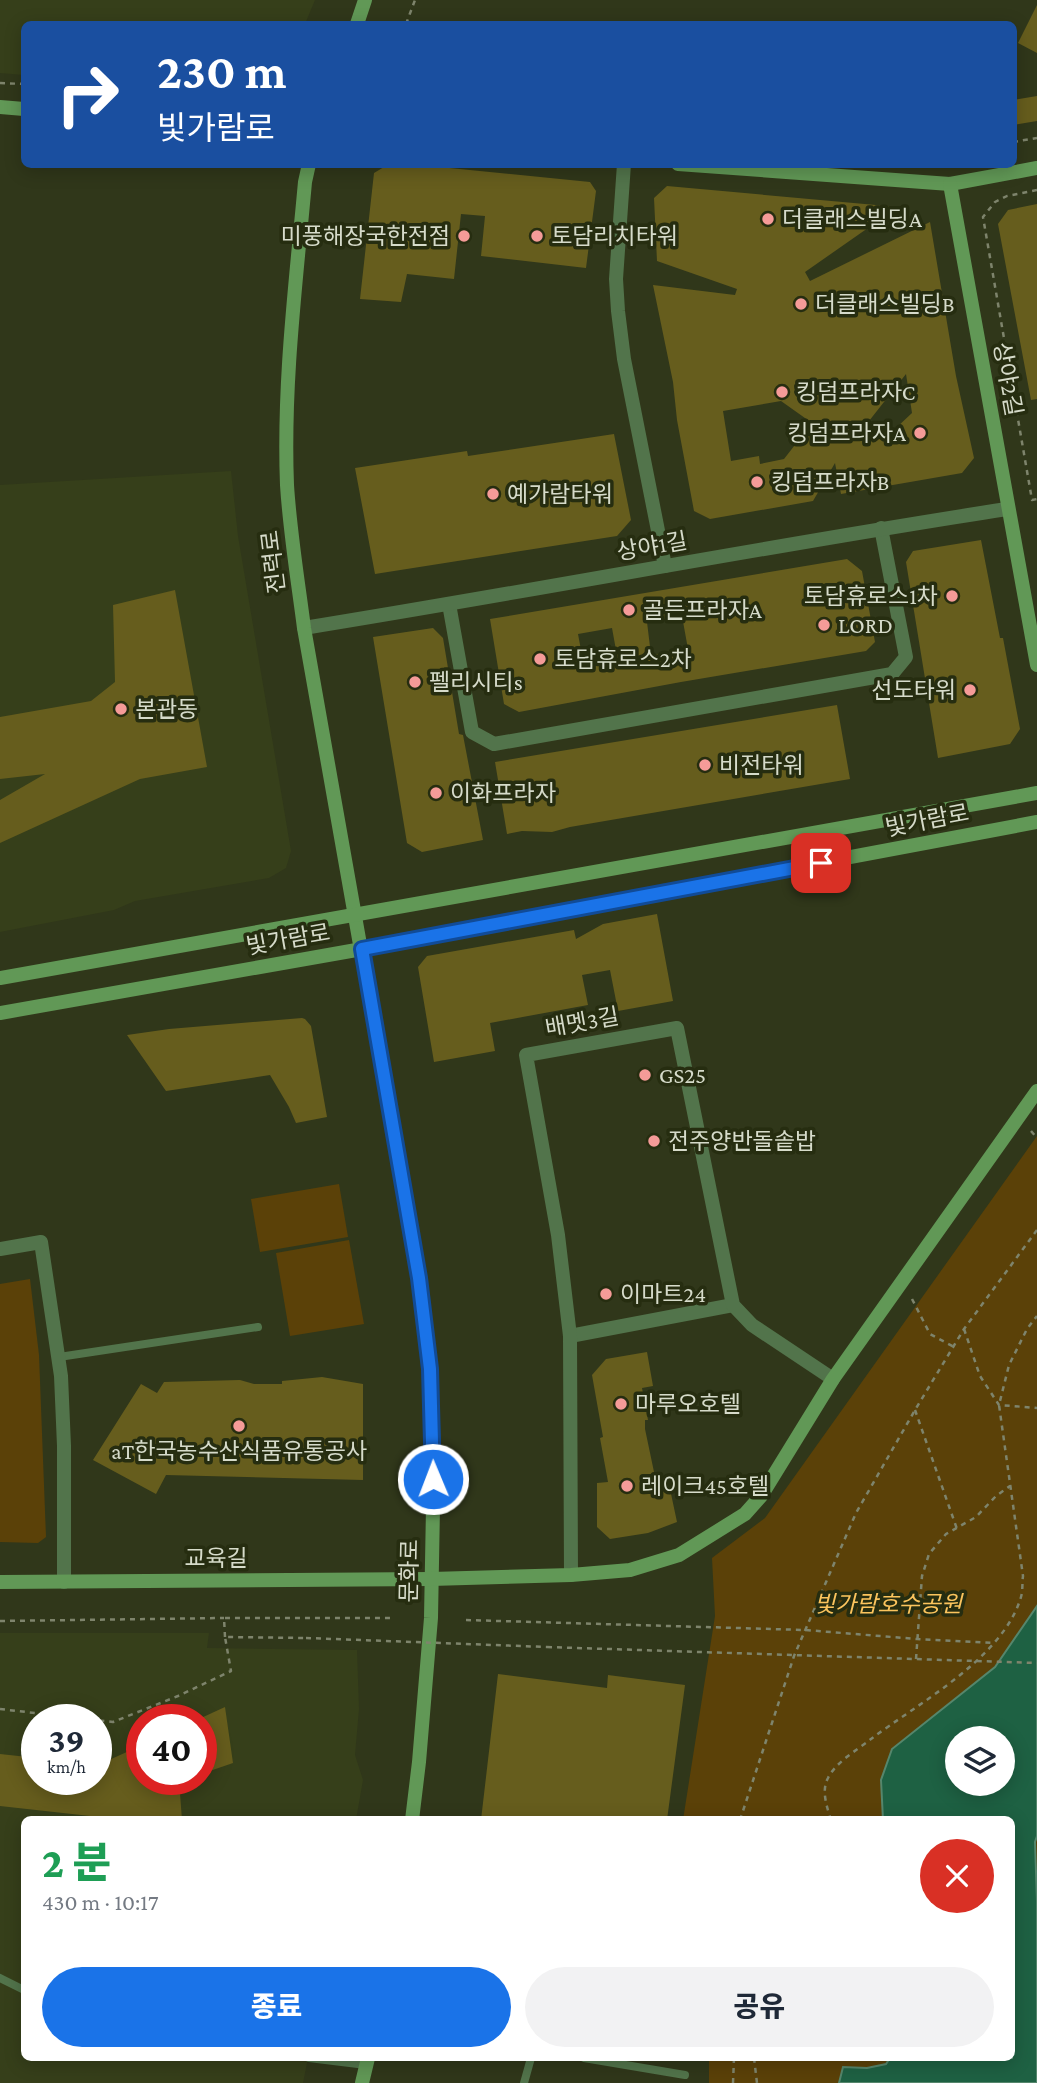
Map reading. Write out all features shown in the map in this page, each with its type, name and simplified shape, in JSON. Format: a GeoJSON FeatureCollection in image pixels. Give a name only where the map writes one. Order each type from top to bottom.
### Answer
{"type":"FeatureCollection","features":[{"type":"Feature","properties":{"kind":"street"},"geometry":{"type":"LineString","coordinates":[[358,21],[365,0]]}},
{"type":"Feature","properties":{"kind":"street"},"geometry":{"type":"LineString","coordinates":[[0,107],[21,109]]}},
{"type":"Feature","properties":{"kind":"street","name":"전력로"},"geometry":{"type":"LineString","coordinates":[[308,168],[296,293],[287,433],[287,486],[304,628],[362,949]]}},
{"type":"Feature","properties":{"kind":"street"},"geometry":{"type":"LineString","coordinates":[[624,168],[616,279],[618,311],[624,359],[666,566]]}},
{"type":"Feature","properties":{"kind":"street"},"geometry":{"type":"LineString","coordinates":[[732,168],[950,184],[1037,168]]}},
{"type":"Feature","properties":{"kind":"street","name":"상야2길"},"geometry":{"type":"LineString","coordinates":[[950,184],[1037,665]]}},
{"type":"Feature","properties":{"kind":"street","name":"상야1길"},"geometry":{"type":"LineString","coordinates":[[304,628],[881,528],[1007,509]]}},
{"type":"Feature","properties":{"kind":"street"},"geometry":{"type":"LineString","coordinates":[[449,604],[472,732],[494,744],[892,674],[906,657],[881,528]]}},
{"type":"Feature","properties":{"kind":"street","name":"빛가람로"},"geometry":{"type":"LineString","coordinates":[[0,978],[1037,793]]}},
{"type":"Feature","properties":{"kind":"street","name":"빛가람로"},"geometry":{"type":"LineString","coordinates":[[0,1013],[362,949],[1037,822]]}},
{"type":"Feature","properties":{"kind":"street","name":"문화로"},"geometry":{"type":"LineString","coordinates":[[362,949],[419,1278],[429,1356],[433,1451],[431,1579],[424,1708],[412,1816]]}},
{"type":"Feature","properties":{"kind":"street","name":"배멧3길"},"geometry":{"type":"LineString","coordinates":[[571,1575],[570,1336],[558,1235],[526,1055],[677,1028],[733,1305]]}},
{"type":"Feature","properties":{"kind":"street"},"geometry":{"type":"LineString","coordinates":[[431,1579],[571,1575],[630,1570],[679,1555],[745,1514],[761,1496],[833,1379],[1037,1091]]}},
{"type":"Feature","properties":{"kind":"street"},"geometry":{"type":"LineString","coordinates":[[0,1249],[41,1241],[59,1357],[64,1446],[64,1582]]}},
{"type":"Feature","properties":{"kind":"street"},"geometry":{"type":"LineString","coordinates":[[570,1336],[733,1305],[752,1325],[833,1379]]}},
{"type":"Feature","properties":{"kind":"street","name":"교육길"},"geometry":{"type":"LineString","coordinates":[[0,1582],[431,1579]]}},
{"type":"Feature","properties":{"kind":"street"},"geometry":{"type":"LineString","coordinates":[[362,2083],[367,2062]]}},
{"type":"Feature","properties":{"kind":"lane"},"geometry":{"type":"LineString","coordinates":[[59,1357],[258,1327]]}},
{"type":"Feature","properties":{"kind":"lane"},"geometry":{"type":"LineString","coordinates":[[0,1978],[21,1990]]}},
{"type":"Feature","properties":{"kind":"lane"},"geometry":{"type":"LineString","coordinates":[[524,2083],[530,2061]]}},
{"type":"Feature","properties":{"kind":"lane"},"geometry":{"type":"LineString","coordinates":[[602,2061],[685,2075]]}},
{"type":"Feature","properties":{"kind":"path"},"geometry":{"type":"LineString","coordinates":[[407,21],[415,0]]}},
{"type":"Feature","properties":{"kind":"path"},"geometry":{"type":"LineString","coordinates":[[0,83],[21,85]]}},
{"type":"Feature","properties":{"kind":"path"},"geometry":{"type":"LineString","coordinates":[[1017,141],[1037,138]]}},
{"type":"Feature","properties":{"kind":"path"},"geometry":{"type":"LineString","coordinates":[[1037,190],[1007,196],[995,202],[983,216],[1032,500],[1037,499]]}},
{"type":"Feature","properties":{"kind":"path"},"geometry":{"type":"LineString","coordinates":[[1031,1130],[1037,1138]]}},
{"type":"Feature","properties":{"kind":"path"},"geometry":{"type":"LineString","coordinates":[[741,1816],[794,1656],[856,1513],[964,1329],[1037,1230]]}},
{"type":"Feature","properties":{"kind":"path"},"geometry":{"type":"LineString","coordinates":[[912,1298],[930,1334],[954,1347]]}},
{"type":"Feature","properties":{"kind":"path"},"geometry":{"type":"LineString","coordinates":[[830,1816],[824,1788],[828,1777],[836,1768],[874,1736],[978,1661],[1016,1610],[1023,1576],[999,1405],[1009,1365],[1027,1329],[1037,1316]]}},
{"type":"Feature","properties":{"kind":"path"},"geometry":{"type":"LineString","coordinates":[[964,1329],[980,1376],[999,1405]]}},
{"type":"Feature","properties":{"kind":"path"},"geometry":{"type":"LineString","coordinates":[[999,1405],[1037,1408]]}},
{"type":"Feature","properties":{"kind":"path"},"geometry":{"type":"LineString","coordinates":[[915,1410],[957,1529]]}},
{"type":"Feature","properties":{"kind":"path"},"geometry":{"type":"LineString","coordinates":[[916,1659],[922,1576],[929,1554],[946,1534],[976,1517],[1010,1486]]}},
{"type":"Feature","properties":{"kind":"path"},"geometry":{"type":"LineString","coordinates":[[0,1709],[113,1722],[178,1696],[231,1671],[223,1618]]}},
{"type":"Feature","properties":{"kind":"path"},"geometry":{"type":"LineString","coordinates":[[0,1621],[391,1618]]}},
{"type":"Feature","properties":{"kind":"path"},"geometry":{"type":"LineString","coordinates":[[466,1620],[805,1630],[993,1643]]}},
{"type":"Feature","properties":{"kind":"path"},"geometry":{"type":"LineString","coordinates":[[225,1637],[1037,1663]]}},
{"type":"Feature","properties":{"kind":"path"},"geometry":{"type":"LineString","coordinates":[[733,2083],[734,2061]]}},
{"type":"Feature","properties":{"kind":"path"},"geometry":{"type":"LineString","coordinates":[[754,2061],[757,2083]]}},
{"type":"Feature","properties":{"kind":"shaded area"},"geometry":{"type":"Polygon","coordinates":[[[0,0],[315,0],[306,21],[21,21],[21,75],[0,73],[0,0]]]}},
{"type":"Feature","properties":{"kind":"shaded area"},"geometry":{"type":"Polygon","coordinates":[[[231,471],[238,536],[291,851],[286,868],[269,878],[135,901],[114,910],[0,932],[0,485],[231,471]]]}},
{"type":"Feature","properties":{"kind":"shaded area"},"geometry":{"type":"Polygon","coordinates":[[[1037,1606],[1037,2083],[839,2083],[843,2067],[867,2068],[886,2064],[888,2061],[1015,2061],[1015,1816],[883,1816],[881,1780],[892,1749],[995,1667],[1037,1606]]]}},
{"type":"Feature","properties":{"kind":"shaded area"},"geometry":{"type":"Polygon","coordinates":[[[0,1633],[209,1633],[207,1648],[357,1650],[359,1709],[355,1755],[363,1780],[357,1816],[21,1816],[21,2061],[307,2061],[303,2083],[0,2083],[0,1633]]]}},
{"type":"Feature","properties":{"kind":"green space","name":"빛가람호수공원"},"geometry":{"type":"Polygon","coordinates":[[[1037,1136],[1037,2083],[709,2083],[709,2061],[1015,2061],[1015,1816],[684,1816],[715,1616],[712,1558],[765,1518],[1037,1136]]]}},
{"type":"Feature","properties":{"kind":"green space"},"geometry":{"type":"Polygon","coordinates":[[[339,1184],[348,1237],[260,1252],[251,1199],[339,1184]]]}},
{"type":"Feature","properties":{"kind":"green space"},"geometry":{"type":"Polygon","coordinates":[[[349,1240],[364,1324],[290,1336],[276,1253],[349,1240]]]}},
{"type":"Feature","properties":{"kind":"green space"},"geometry":{"type":"Polygon","coordinates":[[[30,1279],[39,1355],[46,1537],[38,1543],[0,1542],[0,1284],[30,1279]]]}},
{"type":"Feature","properties":{"kind":"building"},"geometry":{"type":"Polygon","coordinates":[[[1037,5],[1037,53],[1018,43],[1037,5]]]}},
{"type":"Feature","properties":{"kind":"building"},"geometry":{"type":"Polygon","coordinates":[[[1037,96],[1037,121],[1017,124],[1017,99],[1037,96]]]}},
{"type":"Feature","properties":{"kind":"building","name":"토담리치타워"},"geometry":{"type":"Polygon","coordinates":[[[382,168],[449,168],[590,182],[596,191],[586,268],[481,256],[485,216],[461,214],[454,279],[407,274],[401,302],[360,299],[374,173],[382,168]]]}},
{"type":"Feature","properties":{"kind":"building"},"geometry":{"type":"Polygon","coordinates":[[[667,186],[898,207],[805,272],[810,281],[930,222],[956,376],[974,458],[962,473],[841,494],[835,463],[813,501],[710,519],[694,511],[677,420],[673,382],[653,285],[735,295],[737,289],[657,261],[654,198],[667,186]],[[906,374],[858,435],[896,428],[912,413],[906,374]],[[781,401],[723,411],[731,461],[759,456],[760,464],[784,459],[812,423],[781,401]]]}},
{"type":"Feature","properties":{"kind":"building"},"geometry":{"type":"Polygon","coordinates":[[[1037,204],[1037,399],[1031,400],[998,224],[1008,210],[1037,204]]]}},
{"type":"Feature","properties":{"kind":"building","name":"예가람타워"},"geometry":{"type":"Polygon","coordinates":[[[614,434],[631,520],[617,536],[375,574],[355,468],[467,451],[468,456],[614,434]]]}},
{"type":"Feature","properties":{"kind":"building"},"geometry":{"type":"Polygon","coordinates":[[[981,540],[1020,729],[1010,744],[938,758],[906,562],[913,551],[981,540]]]}},
{"type":"Feature","properties":{"kind":"building"},"geometry":{"type":"Polygon","coordinates":[[[847,559],[862,571],[875,642],[866,651],[519,712],[504,704],[490,619],[847,559]],[[682,616],[647,622],[651,655],[688,649],[682,616]],[[612,628],[578,634],[584,666],[618,661],[612,628]]]}},
{"type":"Feature","properties":{"kind":"building","name":"본관동"},"geometry":{"type":"Polygon","coordinates":[[[175,590],[207,767],[140,779],[0,843],[0,800],[45,774],[0,779],[0,717],[91,701],[115,682],[113,605],[175,590]]]}},
{"type":"Feature","properties":{"kind":"building"},"geometry":{"type":"Polygon","coordinates":[[[433,628],[443,638],[459,734],[463,735],[483,840],[422,852],[407,843],[373,637],[433,628]]]}},
{"type":"Feature","properties":{"kind":"building"},"geometry":{"type":"Polygon","coordinates":[[[837,705],[850,779],[552,832],[522,831],[507,834],[495,762],[837,705]]]}},
{"type":"Feature","properties":{"kind":"building"},"geometry":{"type":"Polygon","coordinates":[[[657,914],[673,1001],[618,1011],[610,970],[582,975],[588,1005],[490,1023],[495,1051],[434,1062],[418,967],[427,956],[574,930],[576,939],[603,924],[657,914]]]}},
{"type":"Feature","properties":{"kind":"building"},"geometry":{"type":"Polygon","coordinates":[[[302,1018],[311,1026],[327,1117],[296,1123],[270,1075],[166,1091],[127,1035],[169,1029],[302,1018]]]}},
{"type":"Feature","properties":{"kind":"building","name":"레이크45호텔"},"geometry":{"type":"Polygon","coordinates":[[[647,1352],[653,1386],[642,1388],[648,1420],[645,1420],[645,1429],[658,1491],[670,1489],[677,1522],[648,1533],[610,1539],[597,1527],[597,1483],[608,1482],[592,1375],[606,1359],[647,1352]]]}},
{"type":"Feature","properties":{"kind":"building","name":"aT한국농수산식품유통공사"},"geometry":{"type":"Polygon","coordinates":[[[322,1377],[363,1384],[363,1480],[166,1475],[156,1494],[93,1460],[141,1384],[157,1393],[164,1382],[240,1380],[254,1384],[282,1384],[282,1381],[322,1377]]]}},
{"type":"Feature","properties":{"kind":"building"},"geometry":{"type":"Polygon","coordinates":[[[498,1674],[607,1688],[608,1675],[685,1685],[668,1816],[481,1816],[498,1674]]]}},
{"type":"Feature","properties":{"kind":"building"},"geometry":{"type":"Polygon","coordinates":[[[225,1707],[233,1763],[217,1768],[217,1711],[225,1707]]]}},
{"type":"Feature","properties":{"kind":"building"},"geometry":{"type":"Polygon","coordinates":[[[126,1752],[126,1795],[180,1795],[182,1816],[90,1816],[0,1806],[0,1754],[21,1756],[21,1795],[112,1795],[112,1759],[126,1752]]]}},
{"type":"Feature","properties":{"kind":"place","name":"더클래스빌딩A"},"geometry":{"type":"Point","coordinates":[768,219]}},
{"type":"Feature","properties":{"kind":"place","name":"미풍해장국한전점"},"geometry":{"type":"Point","coordinates":[464,236]}},
{"type":"Feature","properties":{"kind":"place","name":"토담리치타워"},"geometry":{"type":"Point","coordinates":[537,236]}},
{"type":"Feature","properties":{"kind":"place","name":"더클래스빌딩B"},"geometry":{"type":"Point","coordinates":[801,304]}},
{"type":"Feature","properties":{"kind":"place","name":"킹덤프라자C"},"geometry":{"type":"Point","coordinates":[782,392]}},
{"type":"Feature","properties":{"kind":"place","name":"킹덤프라자A"},"geometry":{"type":"Point","coordinates":[920,433]}},
{"type":"Feature","properties":{"kind":"place","name":"킹덤프라자B"},"geometry":{"type":"Point","coordinates":[757,482]}},
{"type":"Feature","properties":{"kind":"place","name":"예가람타워"},"geometry":{"type":"Point","coordinates":[493,494]}},
{"type":"Feature","properties":{"kind":"place","name":"토담휴로스1차"},"geometry":{"type":"Point","coordinates":[952,596]}},
{"type":"Feature","properties":{"kind":"place","name":"골든프라자A"},"geometry":{"type":"Point","coordinates":[629,610]}},
{"type":"Feature","properties":{"kind":"place","name":"LORD"},"geometry":{"type":"Point","coordinates":[824,625]}},
{"type":"Feature","properties":{"kind":"place","name":"토담휴로스2차"},"geometry":{"type":"Point","coordinates":[540,659]}},
{"type":"Feature","properties":{"kind":"place","name":"펠리시티s"},"geometry":{"type":"Point","coordinates":[415,682]}},
{"type":"Feature","properties":{"kind":"place","name":"선도타워"},"geometry":{"type":"Point","coordinates":[970,690]}},
{"type":"Feature","properties":{"kind":"place","name":"본관동"},"geometry":{"type":"Point","coordinates":[121,709]}},
{"type":"Feature","properties":{"kind":"place","name":"비전타워"},"geometry":{"type":"Point","coordinates":[705,765]}},
{"type":"Feature","properties":{"kind":"place","name":"이화프라자"},"geometry":{"type":"Point","coordinates":[436,793]}},
{"type":"Feature","properties":{"kind":"place","name":"GS25"},"geometry":{"type":"Point","coordinates":[645,1075]}},
{"type":"Feature","properties":{"kind":"place","name":"전주양반돌솥밥"},"geometry":{"type":"Point","coordinates":[654,1141]}},
{"type":"Feature","properties":{"kind":"place","name":"이마트24"},"geometry":{"type":"Point","coordinates":[606,1294]}},
{"type":"Feature","properties":{"kind":"place","name":"마루오호텔"},"geometry":{"type":"Point","coordinates":[621,1404]}},
{"type":"Feature","properties":{"kind":"place","name":"aT한국농수산식품유통공사"},"geometry":{"type":"Point","coordinates":[239,1426]}},
{"type":"Feature","properties":{"kind":"place","name":"레이크45호텔"},"geometry":{"type":"Point","coordinates":[627,1486]}},
{"type":"Feature","properties":{"kind":"route"},"geometry":{"type":"LineString","coordinates":[[433,1479],[430,1369],[419,1278],[362,949],[821,863]]}}]}
